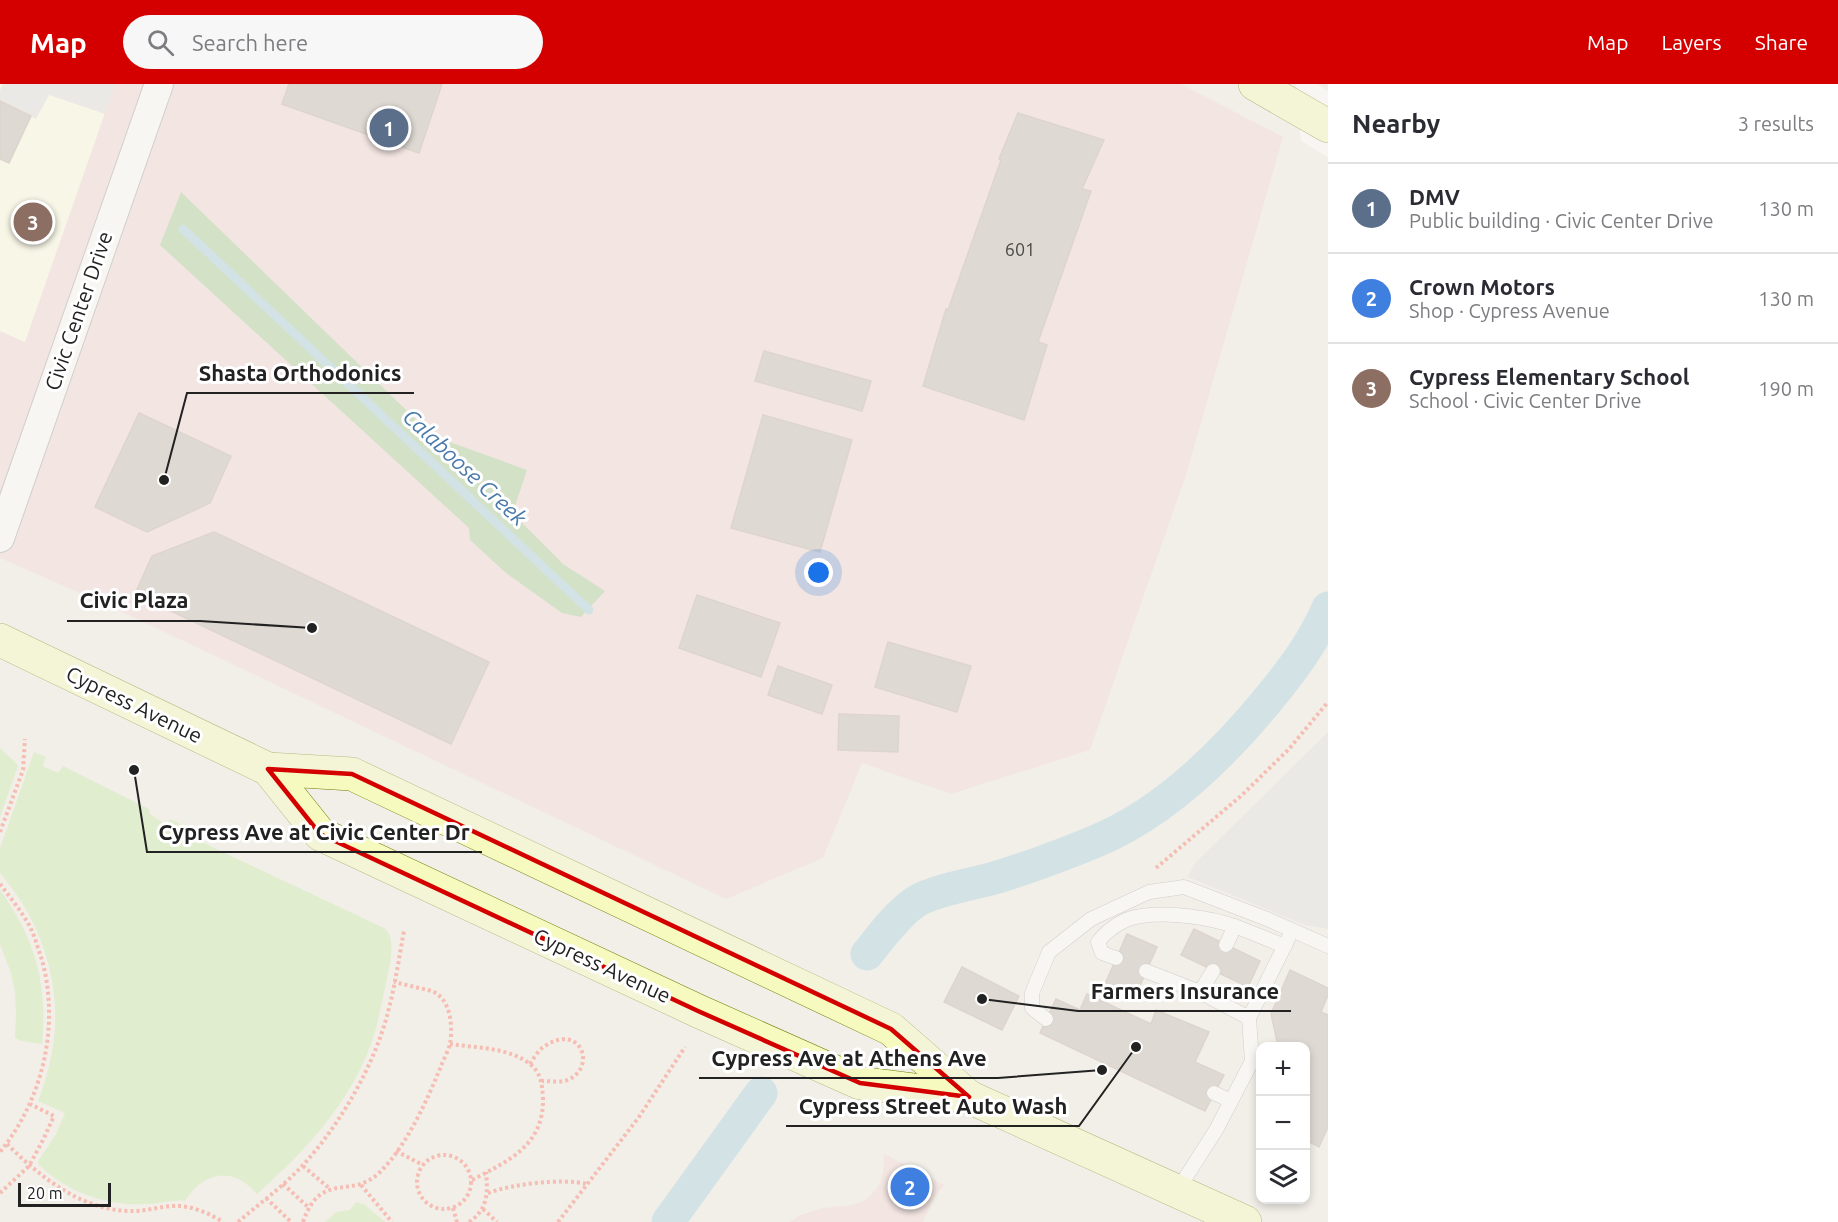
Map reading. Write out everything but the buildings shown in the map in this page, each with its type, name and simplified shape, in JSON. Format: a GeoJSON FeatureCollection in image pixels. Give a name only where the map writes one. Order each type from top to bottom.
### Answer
{"type":"FeatureCollection","features":[{"type":"Feature","properties":{"kind":"main road"},"geometry":{"type":"LineString","coordinates":[[1255,84],[1328,126]]}},
{"type":"Feature","properties":{"kind":"main road","name":"Cypress Avenue"},"geometry":{"type":"LineString","coordinates":[[0,640],[268,769],[352,774],[891,1029],[969,1097],[1245,1222]]}},
{"type":"Feature","properties":{"kind":"main road","name":"Cypress Avenue"},"geometry":{"type":"LineString","coordinates":[[268,769],[320,834],[698,1011],[860,1083],[969,1097]]}},
{"type":"Feature","properties":{"kind":"street","name":"Civic Center Drive"},"geometry":{"type":"LineString","coordinates":[[0,538],[159,84]]}},
{"type":"Feature","properties":{"kind":"lane"},"geometry":{"type":"LineString","coordinates":[[1046,1019],[1032,1008],[1032,993],[1049,952],[1090,919],[1149,892],[1184,887],[1292,931],[1326,941]]}},
{"type":"Feature","properties":{"kind":"lane"},"geometry":{"type":"LineString","coordinates":[[1116,958],[1102,953],[1098,942],[1118,924],[1139,916],[1184,915],[1235,926],[1285,946]]}},
{"type":"Feature","properties":{"kind":"lane"},"geometry":{"type":"LineString","coordinates":[[1226,945],[1235,926]]}},
{"type":"Feature","properties":{"kind":"lane"},"geometry":{"type":"LineString","coordinates":[[1177,1191],[1216,1130],[1252,1061],[1249,1018],[1292,931]]}},
{"type":"Feature","properties":{"kind":"lane"},"geometry":{"type":"LineString","coordinates":[[1146,971],[1200,992],[1249,1018]]}},
{"type":"Feature","properties":{"kind":"lane"},"geometry":{"type":"LineString","coordinates":[[1200,992],[1213,971]]}},
{"type":"Feature","properties":{"kind":"lane"},"geometry":{"type":"LineString","coordinates":[[1214,1093],[1231,1101]]}},
{"type":"Feature","properties":{"kind":"path"},"geometry":{"type":"LineString","coordinates":[[1152,871],[1242,795],[1289,749],[1328,702]]}},
{"type":"Feature","properties":{"kind":"path"},"geometry":{"type":"LineString","coordinates":[[0,831],[23,770],[25,740]]}},
{"type":"Feature","properties":{"kind":"path"},"geometry":{"type":"LineString","coordinates":[[0,884],[30,926],[38,946],[48,990],[50,1019],[46,1051],[30,1104],[0,1152]]}},
{"type":"Feature","properties":{"kind":"path"},"geometry":{"type":"LineString","coordinates":[[238,1222],[303,1166],[348,1102],[372,1059],[389,1011],[404,931]]}},
{"type":"Feature","properties":{"kind":"path"},"geometry":{"type":"LineString","coordinates":[[303,1222],[308,1207],[329,1188],[361,1185],[378,1173],[408,1135],[432,1090],[450,1044],[448,1010],[441,996],[432,991],[394,982]]}},
{"type":"Feature","properties":{"kind":"path"},"geometry":{"type":"LineString","coordinates":[[530,1064],[544,1046],[555,1040],[572,1040],[579,1046],[583,1055],[575,1076],[564,1081],[542,1081]]}},
{"type":"Feature","properties":{"kind":"path"},"geometry":{"type":"LineString","coordinates":[[450,1044],[500,1050],[530,1064],[542,1081],[541,1116],[533,1137],[519,1153],[471,1180]]}},
{"type":"Feature","properties":{"kind":"path"},"geometry":{"type":"LineString","coordinates":[[558,1222],[639,1117],[685,1047]]}},
{"type":"Feature","properties":{"kind":"path"},"geometry":{"type":"LineString","coordinates":[[0,1193],[28,1166],[54,1116],[30,1104]]}},
{"type":"Feature","properties":{"kind":"path"},"geometry":{"type":"LineString","coordinates":[[7,1144],[28,1166],[57,1186],[104,1208],[129,1211],[177,1205],[197,1210],[223,1222]]}},
{"type":"Feature","properties":{"kind":"path"},"geometry":{"type":"LineString","coordinates":[[396,1151],[423,1165]]}},
{"type":"Feature","properties":{"kind":"path"},"geometry":{"type":"LineString","coordinates":[[439,1155],[456,1158],[464,1163],[471,1180],[471,1188],[461,1204],[453,1208],[438,1209],[430,1206],[420,1194],[417,1179],[423,1165],[439,1155]]}},
{"type":"Feature","properties":{"kind":"path"},"geometry":{"type":"LineString","coordinates":[[303,1166],[329,1188]]}},
{"type":"Feature","properties":{"kind":"path"},"geometry":{"type":"LineString","coordinates":[[469,1222],[483,1209],[488,1193],[486,1172]]}},
{"type":"Feature","properties":{"kind":"path"},"geometry":{"type":"LineString","coordinates":[[488,1193],[506,1187],[575,1181],[587,1184]]}},
{"type":"Feature","properties":{"kind":"path"},"geometry":{"type":"LineString","coordinates":[[283,1184],[308,1207]]}},
{"type":"Feature","properties":{"kind":"path"},"geometry":{"type":"LineString","coordinates":[[361,1185],[392,1222]]}},
{"type":"Feature","properties":{"kind":"path"},"geometry":{"type":"LineString","coordinates":[[267,1198],[291,1222]]}},
{"type":"Feature","properties":{"kind":"path"},"geometry":{"type":"LineString","coordinates":[[453,1208],[457,1222]]}},
{"type":"Feature","properties":{"kind":"path"},"geometry":{"type":"LineString","coordinates":[[483,1209],[497,1222]]}},
{"type":"Feature","properties":{"kind":"highlighted area"},"geometry":{"type":"Polygon","coordinates":[[[268,769],[352,774],[891,1029],[969,1097],[860,1083],[698,1011],[320,834],[268,769]]]}},
{"type":"Feature","properties":{"kind":"shaded area"},"geometry":{"type":"Polygon","coordinates":[[[0,84],[115,84],[25,342],[0,331],[0,84]]]}},
{"type":"Feature","properties":{"kind":"shaded area"},"geometry":{"type":"Polygon","coordinates":[[[3,84],[115,84],[105,114],[49,95],[36,119],[0,101],[0,90],[3,84]]]}},
{"type":"Feature","properties":{"kind":"shaded area"},"geometry":{"type":"Polygon","coordinates":[[[115,84],[1181,84],[1283,137],[1187,472],[1090,750],[951,794],[862,763],[823,858],[726,899],[116,609],[0,558],[0,330],[25,341],[115,84]]]}},
{"type":"Feature","properties":{"kind":"shaded area"},"geometry":{"type":"Polygon","coordinates":[[[1328,732],[1328,929],[1305,925],[1188,877],[1194,864],[1328,732]]]}},
{"type":"Feature","properties":{"kind":"shaded area"},"geometry":{"type":"Polygon","coordinates":[[[884,1154],[944,1185],[934,1198],[923,1222],[789,1222],[809,1212],[862,1202],[869,1197],[880,1183],[884,1154]]]}},
{"type":"Feature","properties":{"kind":"green space"},"geometry":{"type":"Polygon","coordinates":[[[181,192],[433,436],[527,470],[514,515],[563,564],[605,591],[581,617],[562,613],[506,573],[470,540],[469,528],[160,245],[181,192]]]}},
{"type":"Feature","properties":{"kind":"green space"},"geometry":{"type":"Polygon","coordinates":[[[0,748],[18,766],[0,817],[0,748]]]}},
{"type":"Feature","properties":{"kind":"green space"},"geometry":{"type":"Polygon","coordinates":[[[34,752],[46,757],[43,766],[58,773],[63,766],[149,809],[150,814],[166,825],[170,819],[179,823],[185,830],[208,845],[386,929],[389,934],[392,946],[391,959],[375,1032],[355,1079],[342,1101],[311,1141],[257,1194],[238,1179],[219,1176],[201,1183],[185,1201],[147,1204],[118,1203],[75,1190],[50,1175],[39,1165],[38,1161],[55,1136],[65,1113],[38,1101],[49,1065],[55,1028],[52,980],[38,934],[28,912],[0,873],[0,848],[34,752]]]}},
{"type":"Feature","properties":{"kind":"green space"},"geometry":{"type":"Polygon","coordinates":[[[0,890],[22,926],[36,963],[43,1002],[42,1044],[15,1038],[15,992],[11,973],[0,944],[0,890]]]}},
{"type":"Feature","properties":{"kind":"green space"},"geometry":{"type":"Polygon","coordinates":[[[356,1202],[365,1205],[385,1222],[325,1222],[336,1212],[350,1210],[356,1202]]]}},
{"type":"Feature","properties":{"kind":"pier"},"geometry":{"type":"Polygon","coordinates":[[[1296,84],[1316,84],[1328,91],[1328,157],[1301,141],[1296,84]]]}},
{"type":"Feature","properties":{"kind":"waterway","name":"Calaboose Creek"},"geometry":{"type":"LineString","coordinates":[[183,229],[589,610]]}},
{"type":"Feature","properties":{"kind":"waterway"},"geometry":{"type":"LineString","coordinates":[[867,954],[897,918],[924,897],[1017,871],[1094,842],[1120,830],[1169,798],[1192,780],[1253,718],[1287,676],[1316,632],[1328,608]]}},
{"type":"Feature","properties":{"kind":"waterway"},"geometry":{"type":"LineString","coordinates":[[668,1222],[761,1093]]}},
{"type":"Feature","properties":{"kind":"place","name":"DMV"},"geometry":{"type":"Point","coordinates":[389,128]}},
{"type":"Feature","properties":{"kind":"place","name":"Cypress Elementary School"},"geometry":{"type":"Point","coordinates":[33,222]}},
{"type":"Feature","properties":{"kind":"place","name":"Shasta Orthodonics"},"geometry":{"type":"Point","coordinates":[164,480]}},
{"type":"Feature","properties":{"kind":"place","name":"Civic Plaza"},"geometry":{"type":"Point","coordinates":[312,628]}},
{"type":"Feature","properties":{"kind":"place","name":"Cypress Ave at Civic Center Dr"},"geometry":{"type":"Point","coordinates":[134,770]}},
{"type":"Feature","properties":{"kind":"place","name":"Farmers Insurance"},"geometry":{"type":"Point","coordinates":[982,999]}},
{"type":"Feature","properties":{"kind":"place","name":"Cypress Street Auto Wash"},"geometry":{"type":"Point","coordinates":[1136,1047]}},
{"type":"Feature","properties":{"kind":"place","name":"Cypress Ave at Athens Ave"},"geometry":{"type":"Point","coordinates":[1102,1070]}},
{"type":"Feature","properties":{"kind":"place","name":"Crown Motors"},"geometry":{"type":"Point","coordinates":[910,1187]}}]}
